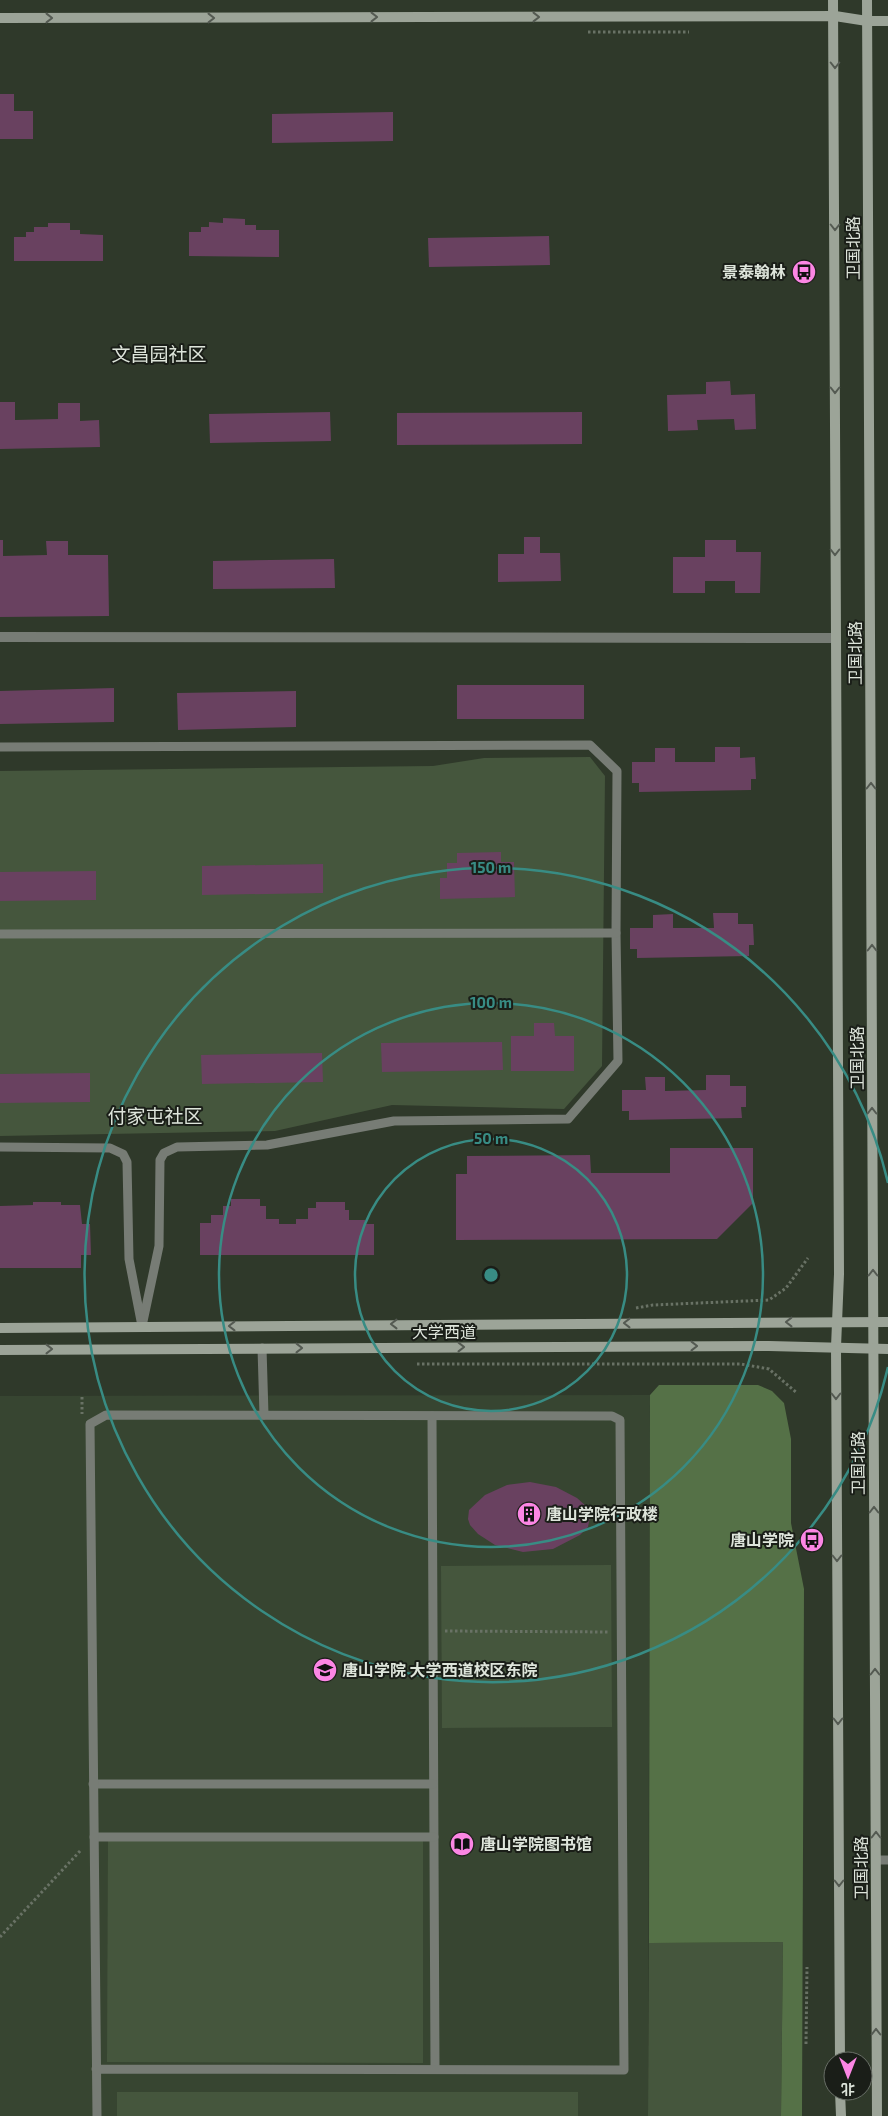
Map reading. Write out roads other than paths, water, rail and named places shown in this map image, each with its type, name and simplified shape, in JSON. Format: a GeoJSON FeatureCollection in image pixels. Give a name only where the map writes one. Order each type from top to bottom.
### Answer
{"type":"FeatureCollection","features":[{"type":"Feature","properties":{"kind":"main road","name":"卫国北路"},"geometry":{"type":"LineString","coordinates":[[833,0],[835,16],[835,638],[840,1274],[836,1347],[840,2051]]}},
{"type":"Feature","properties":{"kind":"main road","name":"卫国北路"},"geometry":{"type":"LineString","coordinates":[[867,0],[877,2116]]}},
{"type":"Feature","properties":{"kind":"main road"},"geometry":{"type":"LineString","coordinates":[[0,18],[835,16],[867,21],[888,21]]}},
{"type":"Feature","properties":{"kind":"main road","name":"大学西道"},"geometry":{"type":"LineString","coordinates":[[0,1328],[888,1322]]}},
{"type":"Feature","properties":{"kind":"main road","name":"大学西道"},"geometry":{"type":"LineString","coordinates":[[0,1350],[749,1346],[888,1349]]}},
{"type":"Feature","properties":{"kind":"main road"},"geometry":{"type":"LineString","coordinates":[[840,2101],[840,2116]]}},
{"type":"Feature","properties":{"kind":"street"},"geometry":{"type":"LineString","coordinates":[[0,637],[835,638]]}},
{"type":"Feature","properties":{"kind":"lane"},"geometry":{"type":"LineString","coordinates":[[0,747],[590,744],[617,771],[616,933],[618,1061],[568,1119],[394,1121],[267,1145],[177,1147],[164,1153],[160,1160],[159,1246],[142,1326]]}},
{"type":"Feature","properties":{"kind":"lane"},"geometry":{"type":"LineString","coordinates":[[0,934],[616,933]]}},
{"type":"Feature","properties":{"kind":"lane"},"geometry":{"type":"LineString","coordinates":[[0,1147],[110,1148],[123,1154],[127,1162],[129,1259],[142,1326]]}},
{"type":"Feature","properties":{"kind":"lane"},"geometry":{"type":"LineString","coordinates":[[262,1348],[264,1415]]}},
{"type":"Feature","properties":{"kind":"lane"},"geometry":{"type":"LineString","coordinates":[[96,2069],[624,2070],[620,1420],[612,1416],[106,1415],[90,1424],[96,2069],[97,2116]]}},
{"type":"Feature","properties":{"kind":"lane"},"geometry":{"type":"LineString","coordinates":[[432,1416],[435,2069]]}},
{"type":"Feature","properties":{"kind":"lane"},"geometry":{"type":"LineString","coordinates":[[94,1784],[434,1784]]}},
{"type":"Feature","properties":{"kind":"lane"},"geometry":{"type":"LineString","coordinates":[[94,1837],[434,1838]]}},
{"type":"Feature","properties":{"kind":"lane"},"geometry":{"type":"LineString","coordinates":[[876,1860],[888,1860]]}},
{"type":"Feature","properties":{"kind":"place","name":"景泰翰林"},"geometry":{"type":"Point","coordinates":[804,272]}},
{"type":"Feature","properties":{"kind":"place","name":"唐山学院行政楼"},"geometry":{"type":"Point","coordinates":[529,1514]}},
{"type":"Feature","properties":{"kind":"place","name":"唐山学院"},"geometry":{"type":"Point","coordinates":[812,1540]}},
{"type":"Feature","properties":{"kind":"place","name":"唐山学院 大学西道校区东院"},"geometry":{"type":"Point","coordinates":[325,1670]}},
{"type":"Feature","properties":{"kind":"place","name":"唐山学院图书馆"},"geometry":{"type":"Point","coordinates":[462,1844]}},
{"type":"Feature","properties":{"kind":"district","name":"文昌园社区"},"geometry":{"type":"Point","coordinates":[159,354]}},
{"type":"Feature","properties":{"kind":"district","name":"付家屯社区"},"geometry":{"type":"Point","coordinates":[155,1116]}}]}
